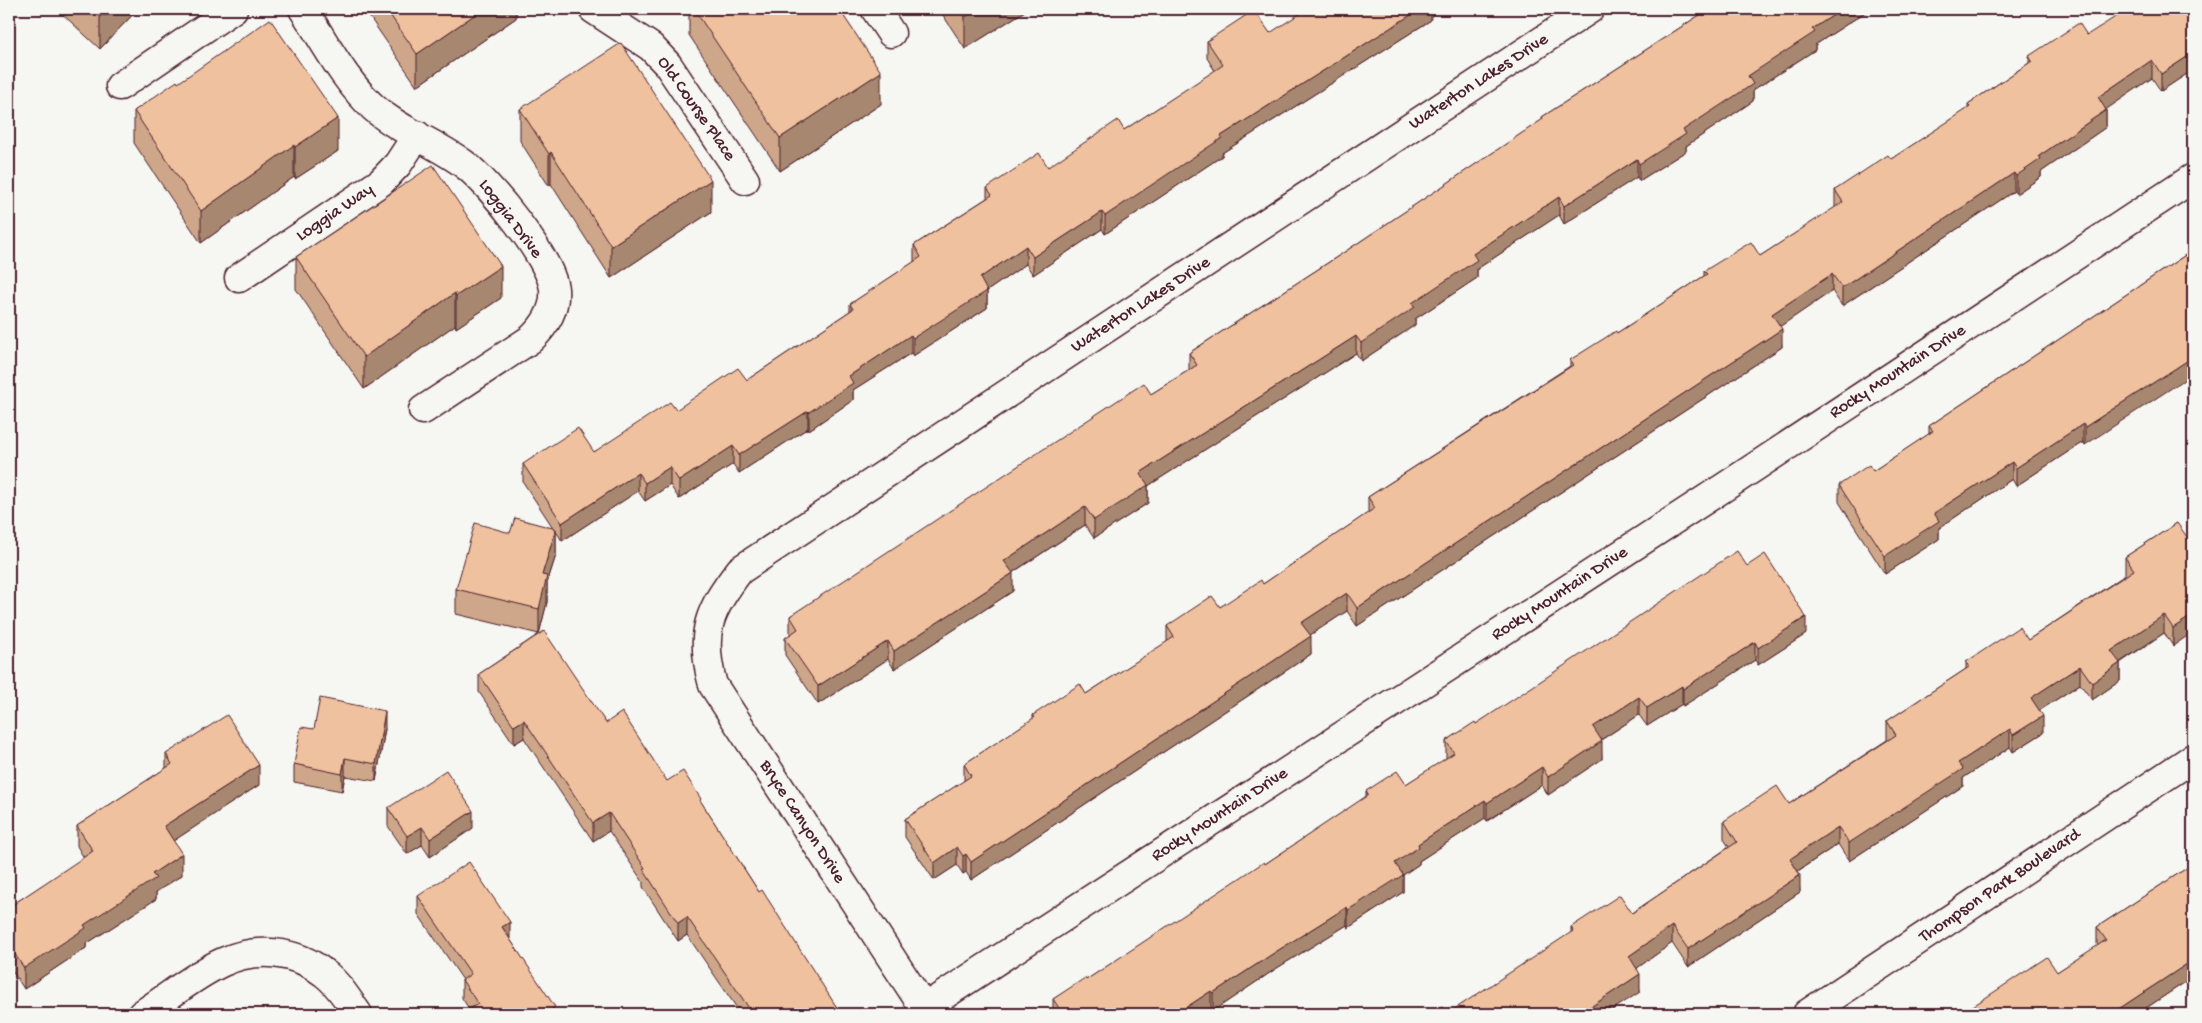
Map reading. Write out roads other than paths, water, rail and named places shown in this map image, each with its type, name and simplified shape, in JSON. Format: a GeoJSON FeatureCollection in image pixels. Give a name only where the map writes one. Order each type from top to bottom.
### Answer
{"type":"FeatureCollection","features":[{"type":"Feature","properties":{"kind":"street"},"geometry":{"type":"LineString","coordinates":[[120,86],[233,9]]}},
{"type":"Feature","properties":{"kind":"street","name":"Loggia Drive"},"geometry":{"type":"LineString","coordinates":[[303,9],[356,88],[367,101],[386,118],[463,163],[491,189],[515,220],[549,272],[554,290],[552,310],[542,328],[531,338],[423,410]]}},
{"type":"Feature","properties":{"kind":"street","name":"Old Course Place"},"geometry":{"type":"LineString","coordinates":[[593,9],[651,47],[668,65],[745,180]]}},
{"type":"Feature","properties":{"kind":"street"},"geometry":{"type":"LineString","coordinates":[[875,9],[891,33]]}},
{"type":"Feature","properties":{"kind":"street","name":"Waterton Lakes Drive"},"geometry":{"type":"LineString","coordinates":[[710,619],[724,591],[740,570],[1590,9]]}},
{"type":"Feature","properties":{"kind":"street","name":"Loggia Way"},"geometry":{"type":"LineString","coordinates":[[239,278],[381,182],[398,164],[416,135]]}},
{"type":"Feature","properties":{"kind":"street","name":"Rocky Mountain Drive"},"geometry":{"type":"LineString","coordinates":[[926,1011],[2193,178]]}},
{"type":"Feature","properties":{"kind":"street","name":"Bryce Canyon Drive"},"geometry":{"type":"LineString","coordinates":[[710,619],[706,639],[708,665],[713,685],[926,1011]]}},
{"type":"Feature","properties":{"kind":"street","name":"Thompson Park Boulevard"},"geometry":{"type":"LineString","coordinates":[[1807,1014],[2193,758]]}},
{"type":"Feature","properties":{"kind":"street"},"geometry":{"type":"LineString","coordinates":[[142,1014],[222,963],[239,956],[256,953],[284,954],[300,959],[324,973],[345,995],[358,1014]]}}]}
